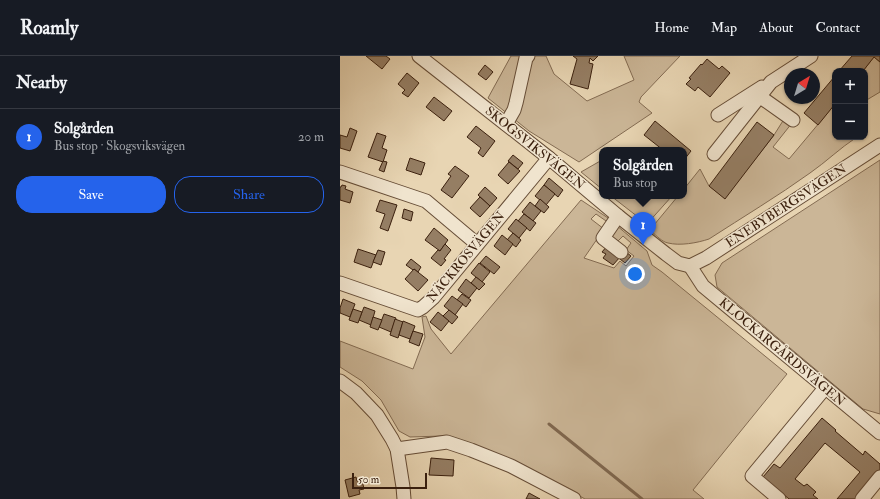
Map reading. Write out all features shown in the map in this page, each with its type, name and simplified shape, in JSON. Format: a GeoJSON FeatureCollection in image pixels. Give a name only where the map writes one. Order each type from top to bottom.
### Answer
{"type":"FeatureCollection","features":[{"type":"Feature","properties":{"kind":"street","name":"SKOGSVIKSVÄGEN"},"geometry":{"type":"LineString","coordinates":[[419,56],[549,158],[618,216],[678,263],[690,266]]}},
{"type":"Feature","properties":{"kind":"street"},"geometry":{"type":"LineString","coordinates":[[506,124],[514,110],[526,58],[528,56]]}},
{"type":"Feature","properties":{"kind":"street"},"geometry":{"type":"LineString","coordinates":[[718,115],[811,56]]}},
{"type":"Feature","properties":{"kind":"street"},"geometry":{"type":"LineString","coordinates":[[714,154],[771,82]]}},
{"type":"Feature","properties":{"kind":"street"},"geometry":{"type":"LineString","coordinates":[[759,96],[793,120]]}},
{"type":"Feature","properties":{"kind":"street","name":"ENEBYBERGSVÄGEN"},"geometry":{"type":"LineString","coordinates":[[690,266],[706,258],[880,144]]}},
{"type":"Feature","properties":{"kind":"street","name":"NÄCKROSVÄGEN"},"geometry":{"type":"LineString","coordinates":[[340,283],[418,310],[433,298],[549,158]]}},
{"type":"Feature","properties":{"kind":"street"},"geometry":{"type":"LineString","coordinates":[[340,172],[426,201],[477,244]]}},
{"type":"Feature","properties":{"kind":"street"},"geometry":{"type":"LineString","coordinates":[[618,216],[603,238],[621,252]]}},
{"type":"Feature","properties":{"kind":"street","name":"KLOCKARGÅRDSVÄGEN"},"geometry":{"type":"LineString","coordinates":[[690,266],[703,286],[880,433]]}},
{"type":"Feature","properties":{"kind":"street"},"geometry":{"type":"LineString","coordinates":[[340,381],[356,393],[377,415],[397,449],[404,486],[404,499]]}},
{"type":"Feature","properties":{"kind":"street"},"geometry":{"type":"LineString","coordinates":[[779,499],[752,476],[825,388]]}},
{"type":"Feature","properties":{"kind":"street"},"geometry":{"type":"LineString","coordinates":[[397,449],[447,442],[511,466],[574,499]]}},
{"type":"Feature","properties":{"kind":"street"},"geometry":{"type":"LineString","coordinates":[[862,499],[880,477]]}},
{"type":"Feature","properties":{"kind":"shaded area"},"geometry":{"type":"Polygon","coordinates":[[[511,56],[546,56],[554,74],[587,101],[634,80],[624,56],[680,56],[641,97],[639,102],[652,113],[601,147],[599,147],[599,149],[579,162],[529,131],[488,98],[511,56]]]}},
{"type":"Feature","properties":{"kind":"shaded area"},"geometry":{"type":"Polygon","coordinates":[[[874,57],[880,62],[880,92],[868,99],[868,68],[865,68],[874,57]]]}},
{"type":"Feature","properties":{"kind":"shaded area"},"geometry":{"type":"Polygon","coordinates":[[[832,108],[832,140],[853,140],[798,182],[709,239],[688,244],[673,244],[664,241],[652,232],[654,225],[676,199],[687,199],[687,185],[700,169],[709,186],[725,198],[774,135],[786,116],[792,123],[773,147],[789,159],[832,108]]]}},
{"type":"Feature","properties":{"kind":"shaded area"},"geometry":{"type":"Polygon","coordinates":[[[880,160],[880,414],[863,409],[717,287],[715,275],[722,263],[880,160]]]}},
{"type":"Feature","properties":{"kind":"shaded area"},"geometry":{"type":"Polygon","coordinates":[[[599,162],[599,187],[581,172],[599,162]]]}},
{"type":"Feature","properties":{"kind":"shaded area"},"geometry":{"type":"Polygon","coordinates":[[[615,199],[669,199],[647,224],[615,199]]]}},
{"type":"Feature","properties":{"kind":"shaded area"},"geometry":{"type":"Polygon","coordinates":[[[581,200],[611,220],[609,223],[596,214],[591,219],[604,229],[584,258],[614,268],[620,261],[626,266],[634,256],[626,250],[631,243],[623,236],[617,242],[609,235],[616,225],[647,251],[652,265],[787,374],[693,490],[704,499],[585,499],[531,469],[468,443],[442,436],[410,437],[399,431],[381,400],[362,381],[340,367],[340,341],[413,369],[425,337],[422,317],[426,316],[431,329],[451,354],[581,200]]]}},
{"type":"Feature","properties":{"kind":"building"},"geometry":{"type":"Polygon","coordinates":[[[366,56],[386,56],[390,59],[382,69],[366,56]]]}},
{"type":"Feature","properties":{"kind":"building"},"geometry":{"type":"Polygon","coordinates":[[[573,56],[598,56],[593,61],[590,58],[589,63],[593,64],[588,89],[570,84],[577,59],[573,56]]]}},
{"type":"Feature","properties":{"kind":"building"},"geometry":{"type":"Polygon","coordinates":[[[852,56],[880,56],[880,62],[874,57],[865,68],[842,68],[852,56]]]}},
{"type":"Feature","properties":{"kind":"building"},"geometry":{"type":"Polygon","coordinates":[[[707,59],[719,69],[722,66],[730,73],[710,97],[698,87],[695,91],[686,84],[691,79],[689,78],[707,59]]]}},
{"type":"Feature","properties":{"kind":"building"},"geometry":{"type":"Polygon","coordinates":[[[485,65],[493,72],[486,80],[478,74],[485,65]]]}},
{"type":"Feature","properties":{"kind":"building"},"geometry":{"type":"Polygon","coordinates":[[[407,73],[419,83],[408,97],[402,93],[405,90],[398,84],[407,73]]]}},
{"type":"Feature","properties":{"kind":"building"},"geometry":{"type":"Polygon","coordinates":[[[832,80],[832,108],[818,125],[804,113],[812,104],[820,104],[820,94],[832,80]]]}},
{"type":"Feature","properties":{"kind":"building"},"geometry":{"type":"Polygon","coordinates":[[[434,97],[452,111],[444,121],[426,107],[434,97]]]}},
{"type":"Feature","properties":{"kind":"building"},"geometry":{"type":"Polygon","coordinates":[[[655,121],[686,147],[659,147],[644,135],[655,121]]]}},
{"type":"Feature","properties":{"kind":"building"},"geometry":{"type":"Polygon","coordinates":[[[757,122],[774,135],[725,199],[709,186],[757,122]]]}},
{"type":"Feature","properties":{"kind":"building"},"geometry":{"type":"Polygon","coordinates":[[[476,126],[495,141],[483,157],[478,153],[481,148],[467,137],[476,126]]]}},
{"type":"Feature","properties":{"kind":"building"},"geometry":{"type":"Polygon","coordinates":[[[350,128],[357,131],[350,151],[340,148],[340,135],[347,137],[350,128]]]}},
{"type":"Feature","properties":{"kind":"building"},"geometry":{"type":"Polygon","coordinates":[[[377,133],[386,136],[382,148],[387,150],[383,162],[368,157],[377,133]]]}},
{"type":"Feature","properties":{"kind":"building"},"geometry":{"type":"Polygon","coordinates":[[[687,148],[691,151],[687,156],[687,148]]]}},
{"type":"Feature","properties":{"kind":"building"},"geometry":{"type":"Polygon","coordinates":[[[513,155],[523,163],[518,169],[508,161],[513,155]]]}},
{"type":"Feature","properties":{"kind":"building"},"geometry":{"type":"Polygon","coordinates":[[[410,158],[425,163],[421,175],[406,170],[410,158]]]}},
{"type":"Feature","properties":{"kind":"building"},"geometry":{"type":"Polygon","coordinates":[[[383,161],[387,162],[384,172],[379,170],[383,161]]]}},
{"type":"Feature","properties":{"kind":"building"},"geometry":{"type":"Polygon","coordinates":[[[509,162],[520,171],[508,184],[498,175],[509,162]]]}},
{"type":"Feature","properties":{"kind":"building"},"geometry":{"type":"Polygon","coordinates":[[[455,166],[469,176],[452,198],[441,190],[451,176],[448,174],[455,166]]]}},
{"type":"Feature","properties":{"kind":"building"},"geometry":{"type":"Polygon","coordinates":[[[549,178],[563,190],[558,197],[544,185],[549,178]]]}},
{"type":"Feature","properties":{"kind":"building"},"geometry":{"type":"Polygon","coordinates":[[[342,185],[346,186],[345,189],[353,192],[350,203],[340,200],[340,187],[342,185]]]}},
{"type":"Feature","properties":{"kind":"building"},"geometry":{"type":"Polygon","coordinates":[[[544,185],[555,194],[546,205],[535,196],[544,185]]]}},
{"type":"Feature","properties":{"kind":"building"},"geometry":{"type":"Polygon","coordinates":[[[485,187],[497,198],[490,206],[478,195],[485,187]]]}},
{"type":"Feature","properties":{"kind":"building"},"geometry":{"type":"Polygon","coordinates":[[[480,197],[490,206],[480,217],[470,208],[480,197]]]}},
{"type":"Feature","properties":{"kind":"building"},"geometry":{"type":"Polygon","coordinates":[[[540,199],[549,207],[544,213],[535,206],[540,199]]]}},
{"type":"Feature","properties":{"kind":"building"},"geometry":{"type":"Polygon","coordinates":[[[380,200],[397,205],[388,231],[380,228],[385,214],[376,211],[380,200]]]}},
{"type":"Feature","properties":{"kind":"building"},"geometry":{"type":"Polygon","coordinates":[[[530,202],[541,211],[533,221],[522,212],[530,202]]]}},
{"type":"Feature","properties":{"kind":"building"},"geometry":{"type":"Polygon","coordinates":[[[404,209],[413,212],[411,221],[402,218],[404,209]]]}},
{"type":"Feature","properties":{"kind":"building"},"geometry":{"type":"Polygon","coordinates":[[[524,214],[536,223],[530,231],[518,221],[524,214]]]}},
{"type":"Feature","properties":{"kind":"building"},"geometry":{"type":"Polygon","coordinates":[[[516,219],[527,228],[519,238],[508,229],[516,219]]]}},
{"type":"Feature","properties":{"kind":"building"},"geometry":{"type":"Polygon","coordinates":[[[434,228],[448,240],[440,251],[425,240],[434,228]]]}},
{"type":"Feature","properties":{"kind":"building"},"geometry":{"type":"Polygon","coordinates":[[[513,233],[521,240],[516,247],[507,240],[513,233]]]}},
{"type":"Feature","properties":{"kind":"building"},"geometry":{"type":"Polygon","coordinates":[[[502,235],[513,244],[505,255],[494,246],[502,235]]]}},
{"type":"Feature","properties":{"kind":"building"},"geometry":{"type":"Polygon","coordinates":[[[445,244],[451,250],[441,266],[431,258],[438,250],[440,251],[445,244]]]}},
{"type":"Feature","properties":{"kind":"building"},"geometry":{"type":"Polygon","coordinates":[[[607,246],[620,257],[613,265],[603,258],[606,254],[602,252],[607,246]]]}},
{"type":"Feature","properties":{"kind":"building"},"geometry":{"type":"Polygon","coordinates":[[[358,249],[376,255],[371,268],[354,262],[358,249]]]}},
{"type":"Feature","properties":{"kind":"building"},"geometry":{"type":"Polygon","coordinates":[[[378,250],[385,252],[381,265],[373,262],[378,250]]]}},
{"type":"Feature","properties":{"kind":"building"},"geometry":{"type":"Polygon","coordinates":[[[626,252],[631,256],[625,263],[620,259],[626,252]]]}},
{"type":"Feature","properties":{"kind":"building"},"geometry":{"type":"Polygon","coordinates":[[[486,256],[500,267],[494,274],[480,263],[486,256]]]}},
{"type":"Feature","properties":{"kind":"building"},"geometry":{"type":"Polygon","coordinates":[[[411,259],[421,267],[418,272],[406,265],[411,259]]]}},
{"type":"Feature","properties":{"kind":"building"},"geometry":{"type":"Polygon","coordinates":[[[479,263],[490,272],[482,282],[471,273],[479,263]]]}},
{"type":"Feature","properties":{"kind":"building"},"geometry":{"type":"Polygon","coordinates":[[[414,269],[428,280],[418,291],[405,279],[414,269]]]}},
{"type":"Feature","properties":{"kind":"building"},"geometry":{"type":"Polygon","coordinates":[[[476,277],[485,284],[479,290],[471,283],[476,277]]]}},
{"type":"Feature","properties":{"kind":"building"},"geometry":{"type":"Polygon","coordinates":[[[466,279],[477,288],[469,298],[458,290],[466,279]]]}},
{"type":"Feature","properties":{"kind":"building"},"geometry":{"type":"Polygon","coordinates":[[[462,294],[471,300],[466,307],[457,300],[462,294]]]}},
{"type":"Feature","properties":{"kind":"building"},"geometry":{"type":"Polygon","coordinates":[[[452,296],[463,304],[455,315],[444,306],[452,296]]]}},
{"type":"Feature","properties":{"kind":"building"},"geometry":{"type":"Polygon","coordinates":[[[343,299],[355,304],[350,317],[340,313],[343,299]]]}},
{"type":"Feature","properties":{"kind":"building"},"geometry":{"type":"Polygon","coordinates":[[[364,307],[375,311],[371,325],[359,320],[364,307]]]}},
{"type":"Feature","properties":{"kind":"building"},"geometry":{"type":"Polygon","coordinates":[[[353,309],[362,312],[358,323],[349,320],[353,309]]]}},
{"type":"Feature","properties":{"kind":"building"},"geometry":{"type":"Polygon","coordinates":[[[449,310],[458,317],[452,324],[443,316],[449,310]]]}},
{"type":"Feature","properties":{"kind":"building"},"geometry":{"type":"Polygon","coordinates":[[[438,312],[449,321],[441,331],[430,322],[438,312]]]}},
{"type":"Feature","properties":{"kind":"building"},"geometry":{"type":"Polygon","coordinates":[[[384,314],[396,318],[391,332],[379,327],[384,314]]]}},
{"type":"Feature","properties":{"kind":"building"},"geometry":{"type":"Polygon","coordinates":[[[373,317],[382,320],[378,330],[370,327],[373,317]]]}},
{"type":"Feature","properties":{"kind":"building"},"geometry":{"type":"Polygon","coordinates":[[[395,319],[403,322],[398,338],[390,335],[395,319]]]}},
{"type":"Feature","properties":{"kind":"building"},"geometry":{"type":"Polygon","coordinates":[[[403,321],[415,326],[410,339],[399,335],[403,321]]]}},
{"type":"Feature","properties":{"kind":"building"},"geometry":{"type":"Polygon","coordinates":[[[413,331],[423,334],[419,346],[409,342],[413,331]]]}},
{"type":"Feature","properties":{"kind":"building"},"geometry":{"type":"Polygon","coordinates":[[[822,418],[863,455],[865,451],[880,464],[880,474],[858,499],[837,499],[860,472],[825,443],[795,479],[804,486],[807,484],[816,492],[813,495],[818,499],[789,499],[763,477],[774,464],[780,468],[822,418]]]}},
{"type":"Feature","properties":{"kind":"building"},"geometry":{"type":"Polygon","coordinates":[[[431,458],[454,460],[453,476],[429,475],[431,458]]]}},
{"type":"Feature","properties":{"kind":"building"},"geometry":{"type":"Polygon","coordinates":[[[356,477],[357,481],[362,480],[364,489],[359,490],[360,494],[349,497],[345,480],[356,477]]]}},
{"type":"Feature","properties":{"kind":"building"},"geometry":{"type":"Polygon","coordinates":[[[529,493],[540,499],[526,499],[529,493]]]}},
{"type":"Feature","properties":{"kind":"waterway"},"geometry":{"type":"LineString","coordinates":[[549,424],[642,499]]}},
{"type":"Feature","properties":{"kind":"place","name":"Solgården"},"geometry":{"type":"Point","coordinates":[643,245]}}]}
